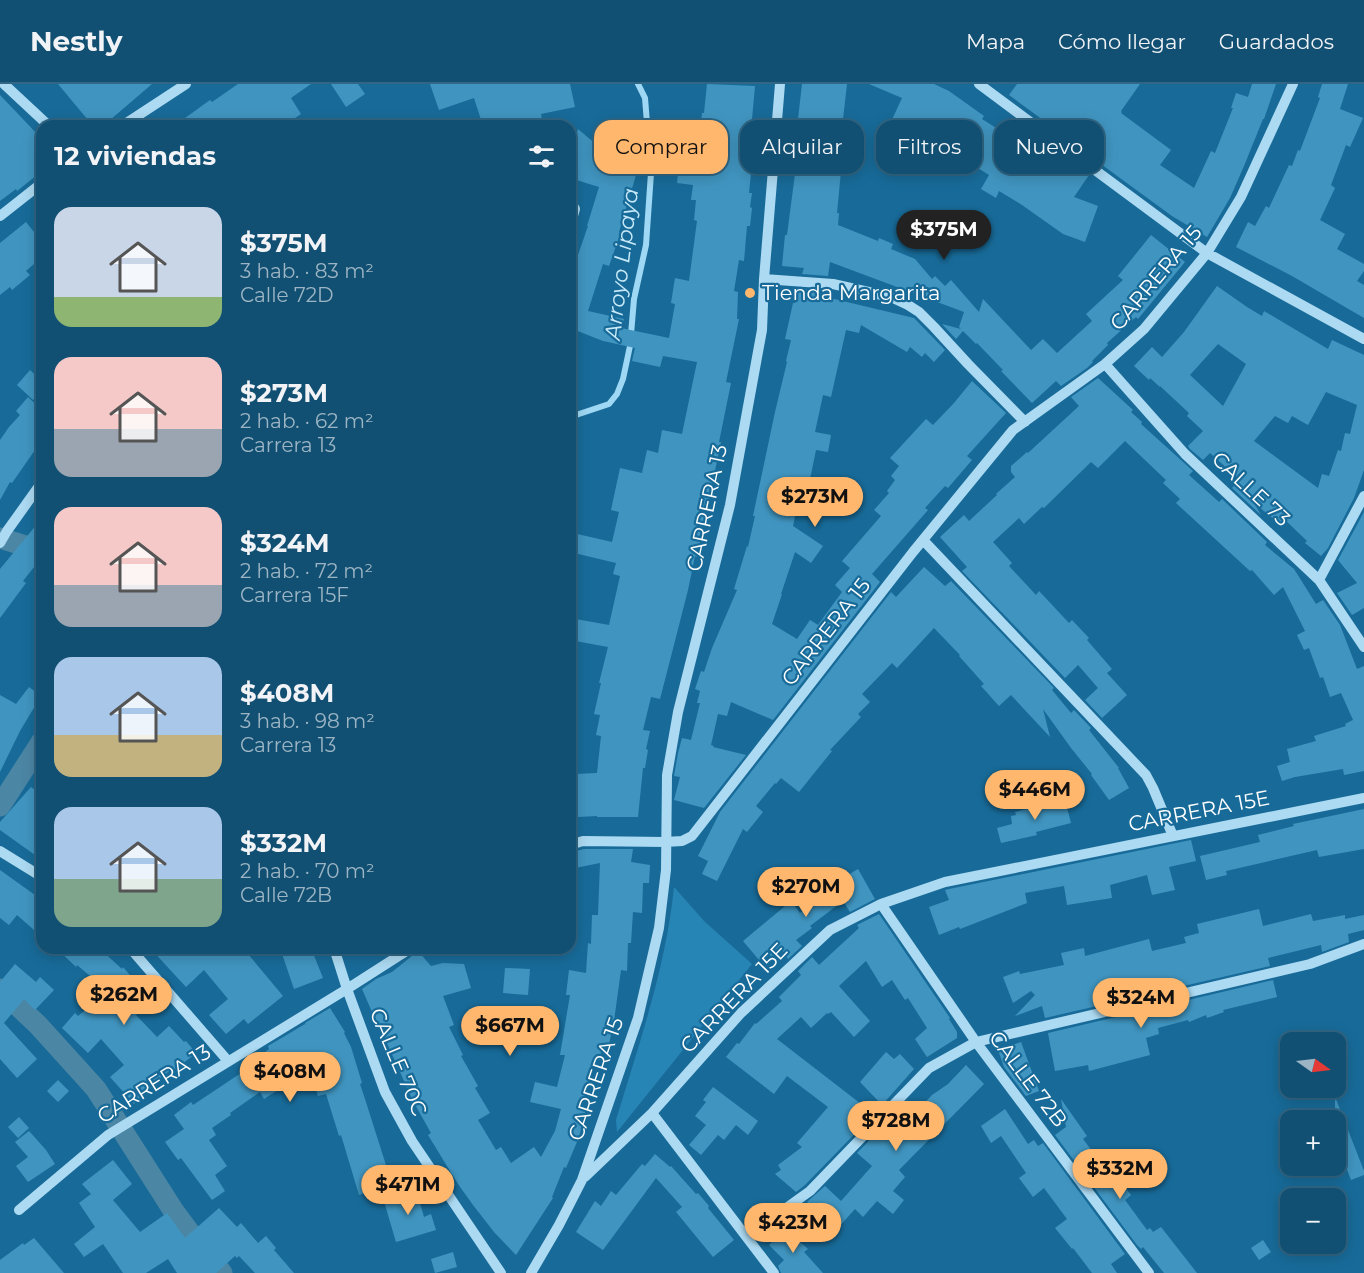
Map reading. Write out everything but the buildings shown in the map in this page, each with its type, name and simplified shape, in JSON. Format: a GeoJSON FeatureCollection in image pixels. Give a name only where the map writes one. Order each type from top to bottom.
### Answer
{"type":"FeatureCollection","features":[{"type":"Feature","properties":{"kind":"street"},"geometry":{"type":"LineString","coordinates":[[4,84],[42,120]]}},
{"type":"Feature","properties":{"kind":"street"},"geometry":{"type":"LineString","coordinates":[[131,120],[186,84]]}},
{"type":"Feature","properties":{"kind":"street","name":"CARRERA 13"},"geometry":{"type":"LineString","coordinates":[[665,842],[667,774],[678,712],[730,505],[762,330],[780,84]]}},
{"type":"Feature","properties":{"kind":"street"},"geometry":{"type":"LineString","coordinates":[[979,84],[1208,252],[1364,339]]}},
{"type":"Feature","properties":{"kind":"street","name":"CARRERA 15"},"geometry":{"type":"LineString","coordinates":[[531,1273],[560,1225],[582,1180],[638,1018],[659,928],[666,870],[665,842],[682,841],[692,836],[923,540],[1013,430],[1105,364],[1144,329],[1208,252],[1241,197],[1293,84]]}},
{"type":"Feature","properties":{"kind":"street"},"geometry":{"type":"LineString","coordinates":[[0,216],[36,188]]}},
{"type":"Feature","properties":{"kind":"street"},"geometry":{"type":"LineString","coordinates":[[764,279],[833,284],[891,297],[908,305],[934,327],[1025,422]]}},
{"type":"Feature","properties":{"kind":"street","name":"CALLE 73"},"geometry":{"type":"LineString","coordinates":[[1105,364],[1185,454],[1319,580],[1364,647]]}},
{"type":"Feature","properties":{"kind":"street"},"geometry":{"type":"LineString","coordinates":[[0,543],[36,490]]}},
{"type":"Feature","properties":{"kind":"street"},"geometry":{"type":"LineString","coordinates":[[1319,580],[1364,496]]}},
{"type":"Feature","properties":{"kind":"street"},"geometry":{"type":"LineString","coordinates":[[923,540],[1146,775],[1173,836]]}},
{"type":"Feature","properties":{"kind":"street","name":"CARRERA 15E"},"geometry":{"type":"LineString","coordinates":[[582,1180],[652,1113],[741,1013],[830,930],[881,904],[945,882],[1364,798]]}},
{"type":"Feature","properties":{"kind":"street"},"geometry":{"type":"LineString","coordinates":[[576,843],[583,841],[665,842]]}},
{"type":"Feature","properties":{"kind":"street"},"geometry":{"type":"LineString","coordinates":[[0,851],[36,873]]}},
{"type":"Feature","properties":{"kind":"street","name":"CALLE 72B"},"geometry":{"type":"LineString","coordinates":[[881,904],[976,1042],[1149,1273]]}},
{"type":"Feature","properties":{"kind":"street"},"geometry":{"type":"LineString","coordinates":[[747,1236],[810,1191],[929,1068],[976,1042],[1310,964],[1364,944]]}},
{"type":"Feature","properties":{"kind":"street"},"geometry":{"type":"LineString","coordinates":[[135,954],[228,1061]]}},
{"type":"Feature","properties":{"kind":"street","name":"CALLE 70C"},"geometry":{"type":"LineString","coordinates":[[336,954],[385,1092],[412,1141],[501,1273]]}},
{"type":"Feature","properties":{"kind":"street","name":"CARRERA 13"},"geometry":{"type":"LineString","coordinates":[[19,1210],[113,1132],[402,954]]}},
{"type":"Feature","properties":{"kind":"street"},"geometry":{"type":"LineString","coordinates":[[652,1113],[774,1273]]}},
{"type":"Feature","properties":{"kind":"shaded area"},"geometry":{"type":"Polygon","coordinates":[[[674,887],[704,921],[752,964],[617,1132],[616,1120],[665,946],[674,887]]]}},
{"type":"Feature","properties":{"kind":"waterway","name":"Arroyo Lipaya"},"geometry":{"type":"LineString","coordinates":[[576,415],[609,404],[617,394],[623,379],[630,346],[634,299],[646,245],[651,173],[645,98],[638,84]]}},
{"type":"Feature","properties":{"kind":"waterway"},"geometry":{"type":"LineString","coordinates":[[0,538],[36,551]]}},
{"type":"Feature","properties":{"kind":"waterway"},"geometry":{"type":"LineString","coordinates":[[0,806],[36,750]]}},
{"type":"Feature","properties":{"kind":"waterway"},"geometry":{"type":"LineString","coordinates":[[0,989],[38,1025],[96,1089],[173,1210],[222,1273]]}},
{"type":"Feature","properties":{"kind":"place","name":"Tienda Margarita"},"geometry":{"type":"Point","coordinates":[750,293]}}]}
